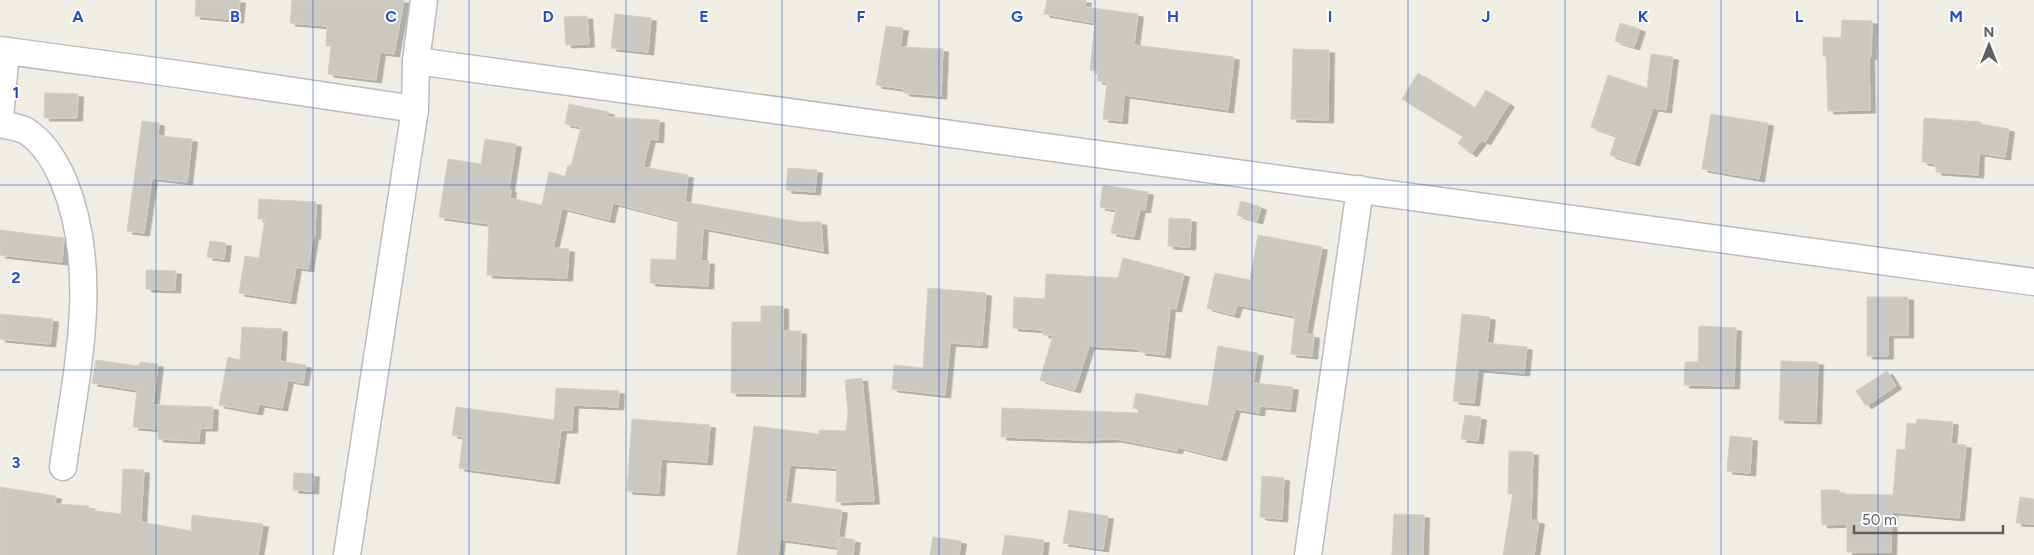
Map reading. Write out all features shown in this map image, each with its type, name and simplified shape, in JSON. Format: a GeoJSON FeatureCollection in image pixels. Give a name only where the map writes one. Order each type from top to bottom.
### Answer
{"type":"FeatureCollection","features":[{"type":"Feature","properties":{"kind":"street"},"geometry":{"type":"LineString","coordinates":[[348,555],[415,109],[416,61],[424,0]]}},
{"type":"Feature","properties":{"kind":"street"},"geometry":{"type":"LineString","coordinates":[[0,117],[3,51],[185,75],[415,109]]}},
{"type":"Feature","properties":{"kind":"street"},"geometry":{"type":"LineString","coordinates":[[416,61],[2034,282]]}},
{"type":"Feature","properties":{"kind":"street"},"geometry":{"type":"LineString","coordinates":[[0,124],[25,130],[39,142],[56,165],[74,206],[81,250],[84,287],[82,331],[63,467]]}},
{"type":"Feature","properties":{"kind":"street"},"geometry":{"type":"LineString","coordinates":[[1308,555],[1360,189]]}},
{"type":"Feature","properties":{"kind":"building"},"geometry":{"type":"Polygon","coordinates":[[[196,0],[240,0],[238,20],[195,16],[196,0]]]}},
{"type":"Feature","properties":{"kind":"building"},"geometry":{"type":"Polygon","coordinates":[[[292,0],[404,0],[394,54],[380,52],[376,80],[328,74],[331,46],[326,46],[327,26],[290,23],[292,0]]]}},
{"type":"Feature","properties":{"kind":"building"},"geometry":{"type":"Polygon","coordinates":[[[1047,0],[1086,0],[1085,7],[1138,14],[1134,45],[1234,57],[1228,110],[1124,95],[1122,121],[1103,119],[1107,82],[1097,81],[1098,71],[1090,70],[1095,23],[1044,14],[1047,0]]]}},
{"type":"Feature","properties":{"kind":"building"},"geometry":{"type":"Polygon","coordinates":[[[615,14],[651,18],[648,52],[611,48],[615,14]]]}},
{"type":"Feature","properties":{"kind":"building"},"geometry":{"type":"Polygon","coordinates":[[[587,16],[589,44],[566,45],[564,17],[587,16]]]}},
{"type":"Feature","properties":{"kind":"building"},"geometry":{"type":"Polygon","coordinates":[[[1842,20],[1872,21],[1871,57],[1869,57],[1870,110],[1828,111],[1826,56],[1823,56],[1823,37],[1841,38],[1842,20]]]}},
{"type":"Feature","properties":{"kind":"building"},"geometry":{"type":"Polygon","coordinates":[[[1620,23],[1640,29],[1634,47],[1615,41],[1620,23]]]}},
{"type":"Feature","properties":{"kind":"building"},"geometry":{"type":"Polygon","coordinates":[[[886,26],[903,28],[900,47],[943,49],[941,96],[904,93],[904,89],[876,85],[886,26]]]}},
{"type":"Feature","properties":{"kind":"building"},"geometry":{"type":"Polygon","coordinates":[[[1293,49],[1329,50],[1328,120],[1291,119],[1293,49]]]}},
{"type":"Feature","properties":{"kind":"building"},"geometry":{"type":"Polygon","coordinates":[[[1651,54],[1673,57],[1666,110],[1653,108],[1634,163],[1610,155],[1616,136],[1591,127],[1608,75],[1647,88],[1651,54]]]}},
{"type":"Feature","properties":{"kind":"building"},"geometry":{"type":"Polygon","coordinates":[[[1418,73],[1475,108],[1486,90],[1509,104],[1485,142],[1482,140],[1471,154],[1458,143],[1463,137],[1402,99],[1418,73]]]}},
{"type":"Feature","properties":{"kind":"building"},"geometry":{"type":"Polygon","coordinates":[[[45,93],[78,94],[77,118],[44,118],[45,93]]]}},
{"type":"Feature","properties":{"kind":"building"},"geometry":{"type":"Polygon","coordinates":[[[569,104],[609,112],[607,117],[659,120],[658,140],[650,139],[643,167],[688,175],[685,202],[801,222],[821,222],[823,251],[703,228],[701,261],[709,261],[708,286],[650,283],[651,259],[676,260],[678,220],[613,203],[609,220],[562,208],[553,248],[569,249],[567,278],[487,275],[489,224],[439,217],[448,159],[481,164],[485,139],[516,144],[509,189],[511,190],[510,198],[542,205],[549,172],[565,176],[568,165],[571,166],[581,127],[565,124],[569,104]]]}},
{"type":"Feature","properties":{"kind":"building"},"geometry":{"type":"Polygon","coordinates":[[[1711,114],[1768,123],[1759,179],[1702,169],[1711,114]]]}},
{"type":"Feature","properties":{"kind":"building"},"geometry":{"type":"Polygon","coordinates":[[[1924,118],[1981,122],[1981,124],[2009,129],[2005,157],[1979,153],[1978,175],[1936,172],[1936,164],[1922,162],[1924,118]]]}},
{"type":"Feature","properties":{"kind":"building"},"geometry":{"type":"Polygon","coordinates":[[[142,121],[159,123],[158,136],[192,139],[187,182],[152,178],[144,233],[127,231],[142,121]]]}},
{"type":"Feature","properties":{"kind":"building"},"geometry":{"type":"Polygon","coordinates":[[[788,168],[817,170],[815,192],[786,190],[788,168]]]}},
{"type":"Feature","properties":{"kind":"building"},"geometry":{"type":"Polygon","coordinates":[[[1103,185],[1148,192],[1145,210],[1140,209],[1134,237],[1111,233],[1116,210],[1100,207],[1103,185]]]}},
{"type":"Feature","properties":{"kind":"building"},"geometry":{"type":"Polygon","coordinates":[[[259,199],[316,202],[315,236],[313,236],[308,269],[296,267],[290,301],[239,293],[245,256],[259,258],[265,219],[258,219],[259,199]]]}},
{"type":"Feature","properties":{"kind":"building"},"geometry":{"type":"Polygon","coordinates":[[[1241,201],[1261,207],[1257,221],[1237,215],[1241,201]]]}},
{"type":"Feature","properties":{"kind":"building"},"geometry":{"type":"Polygon","coordinates":[[[1169,218],[1191,219],[1190,247],[1168,246],[1169,218]]]}},
{"type":"Feature","properties":{"kind":"building"},"geometry":{"type":"Polygon","coordinates":[[[0,230],[64,238],[62,262],[0,255],[0,230]]]}},
{"type":"Feature","properties":{"kind":"building"},"geometry":{"type":"Polygon","coordinates":[[[1258,235],[1322,247],[1306,334],[1314,335],[1312,356],[1291,354],[1295,316],[1237,305],[1234,315],[1207,308],[1215,273],[1250,280],[1258,235]]]}},
{"type":"Feature","properties":{"kind":"building"},"geometry":{"type":"Polygon","coordinates":[[[210,241],[226,243],[224,259],[207,257],[210,241]]]}},
{"type":"Feature","properties":{"kind":"building"},"geometry":{"type":"Polygon","coordinates":[[[1123,258],[1184,274],[1176,309],[1170,308],[1165,355],[1140,352],[1140,349],[1089,346],[1075,390],[1040,380],[1053,335],[1043,335],[1043,330],[1013,328],[1014,297],[1045,299],[1046,274],[1118,278],[1123,258]]]}},
{"type":"Feature","properties":{"kind":"building"},"geometry":{"type":"Polygon","coordinates":[[[146,270],[176,271],[175,290],[146,289],[146,270]]]}},
{"type":"Feature","properties":{"kind":"building"},"geometry":{"type":"Polygon","coordinates":[[[928,288],[986,293],[982,345],[950,343],[945,395],[892,389],[894,365],[923,368],[928,288]]]}},
{"type":"Feature","properties":{"kind":"building"},"geometry":{"type":"Polygon","coordinates":[[[1867,297],[1908,297],[1908,335],[1888,335],[1888,356],[1867,356],[1867,297]]]}},
{"type":"Feature","properties":{"kind":"building"},"geometry":{"type":"Polygon","coordinates":[[[761,306],[783,306],[783,331],[801,331],[800,394],[731,393],[732,322],[761,322],[761,306]]]}},
{"type":"Feature","properties":{"kind":"building"},"geometry":{"type":"Polygon","coordinates":[[[0,314],[53,319],[50,344],[0,339],[0,314]]]}},
{"type":"Feature","properties":{"kind":"building"},"geometry":{"type":"Polygon","coordinates":[[[1462,314],[1490,317],[1487,343],[1527,347],[1524,373],[1478,369],[1474,403],[1453,401],[1462,314]]]}},
{"type":"Feature","properties":{"kind":"building"},"geometry":{"type":"Polygon","coordinates":[[[1699,326],[1736,328],[1734,386],[1684,385],[1685,362],[1698,362],[1699,326]]]}},
{"type":"Feature","properties":{"kind":"building"},"geometry":{"type":"Polygon","coordinates":[[[242,327],[282,329],[280,361],[306,365],[303,383],[288,380],[282,408],[259,404],[257,412],[219,405],[228,357],[240,360],[242,327]]]}},
{"type":"Feature","properties":{"kind":"building"},"geometry":{"type":"Polygon","coordinates":[[[1218,346],[1258,353],[1253,383],[1293,387],[1290,409],[1260,406],[1259,413],[1235,409],[1221,458],[1178,447],[1177,451],[1116,439],[1084,440],[1001,437],[1002,408],[1140,413],[1141,410],[1133,408],[1136,393],[1208,406],[1218,346]]]}},
{"type":"Feature","properties":{"kind":"building"},"geometry":{"type":"Polygon","coordinates":[[[96,360],[139,366],[140,362],[158,364],[153,405],[213,407],[212,428],[200,428],[199,441],[158,439],[158,429],[133,427],[137,390],[92,383],[96,360]]]}},
{"type":"Feature","properties":{"kind":"building"},"geometry":{"type":"Polygon","coordinates":[[[1781,361],[1818,362],[1816,421],[1779,420],[1781,361]]]}},
{"type":"Feature","properties":{"kind":"building"},"geometry":{"type":"Polygon","coordinates":[[[1887,371],[1896,386],[1866,406],[1856,391],[1887,371]]]}},
{"type":"Feature","properties":{"kind":"building"},"geometry":{"type":"Polygon","coordinates":[[[862,378],[874,501],[836,502],[837,468],[790,465],[785,502],[842,510],[837,547],[780,539],[778,555],[737,555],[754,426],[819,434],[819,430],[846,431],[848,412],[845,380],[862,378]]]}},
{"type":"Feature","properties":{"kind":"building"},"geometry":{"type":"Polygon","coordinates":[[[556,388],[619,391],[618,407],[573,405],[572,430],[561,430],[554,481],[459,468],[463,437],[452,435],[456,407],[554,420],[556,388]]]}},
{"type":"Feature","properties":{"kind":"building"},"geometry":{"type":"Polygon","coordinates":[[[1465,415],[1481,417],[1478,441],[1461,439],[1465,415]]]}},
{"type":"Feature","properties":{"kind":"building"},"geometry":{"type":"Polygon","coordinates":[[[632,419],[710,425],[707,462],[661,459],[659,493],[627,491],[632,419]]]}},
{"type":"Feature","properties":{"kind":"building"},"geometry":{"type":"Polygon","coordinates":[[[1917,419],[1953,422],[1951,444],[1966,445],[1959,518],[1892,512],[1891,552],[1847,552],[1847,524],[1822,525],[1821,490],[1839,490],[1840,494],[1893,495],[1897,449],[1905,450],[1907,423],[1916,424],[1917,419]]]}},
{"type":"Feature","properties":{"kind":"building"},"geometry":{"type":"Polygon","coordinates":[[[1730,436],[1752,438],[1750,473],[1727,471],[1730,436]]]}},
{"type":"Feature","properties":{"kind":"building"},"geometry":{"type":"Polygon","coordinates":[[[1509,451],[1533,452],[1531,520],[1539,521],[1534,555],[1503,555],[1513,494],[1508,494],[1509,451]]]}},
{"type":"Feature","properties":{"kind":"building"},"geometry":{"type":"Polygon","coordinates":[[[123,469],[144,470],[141,522],[191,531],[192,515],[263,524],[258,555],[0,555],[0,487],[56,496],[55,504],[89,506],[89,510],[121,514],[123,469]]]}},
{"type":"Feature","properties":{"kind":"building"},"geometry":{"type":"Polygon","coordinates":[[[294,473],[314,474],[313,491],[293,490],[294,473]]]}},
{"type":"Feature","properties":{"kind":"building"},"geometry":{"type":"Polygon","coordinates":[[[1262,476],[1284,478],[1282,519],[1260,517],[1262,476]]]}},
{"type":"Feature","properties":{"kind":"building"},"geometry":{"type":"Polygon","coordinates":[[[2020,497],[2034,499],[2034,524],[2016,523],[2020,497]]]}},
{"type":"Feature","properties":{"kind":"building"},"geometry":{"type":"Polygon","coordinates":[[[1069,510],[1108,516],[1103,549],[1063,543],[1069,510]]]}},
{"type":"Feature","properties":{"kind":"building"},"geometry":{"type":"Polygon","coordinates":[[[1394,514],[1424,515],[1423,555],[1392,555],[1394,514]]]}},
{"type":"Feature","properties":{"kind":"building"},"geometry":{"type":"Polygon","coordinates":[[[1005,535],[1044,540],[1042,555],[1002,555],[1005,535]]]}},
{"type":"Feature","properties":{"kind":"building"},"geometry":{"type":"Polygon","coordinates":[[[840,537],[855,540],[853,555],[837,555],[840,537]]]}},
{"type":"Feature","properties":{"kind":"building"},"geometry":{"type":"Polygon","coordinates":[[[933,537],[961,541],[959,555],[930,555],[933,537]]]}}]}
